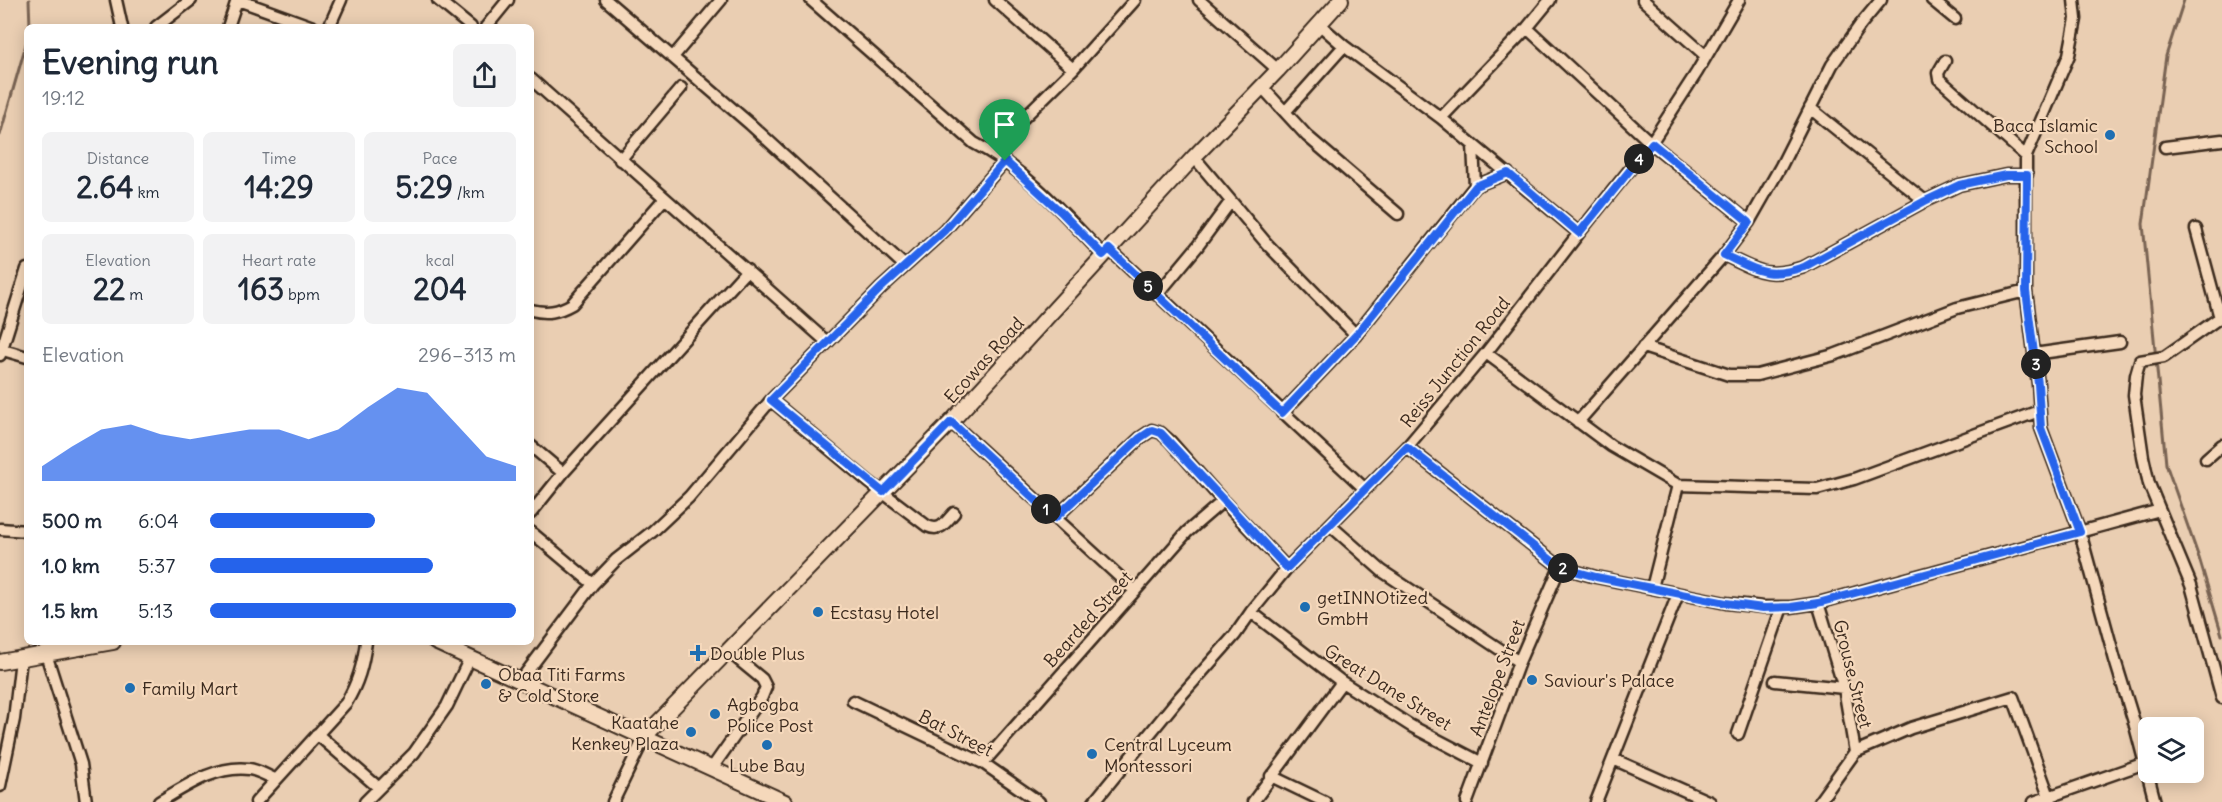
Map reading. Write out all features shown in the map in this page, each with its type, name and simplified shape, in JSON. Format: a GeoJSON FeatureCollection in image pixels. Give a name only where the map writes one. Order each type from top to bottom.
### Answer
{"type":"FeatureCollection","features":[{"type":"Feature","properties":{"kind":"street"},"geometry":{"type":"LineString","coordinates":[[116,0],[121,24]]}},
{"type":"Feature","properties":{"kind":"street"},"geometry":{"type":"LineString","coordinates":[[160,24],[191,0]]}},
{"type":"Feature","properties":{"kind":"street"},"geometry":{"type":"LineString","coordinates":[[229,24],[237,0],[305,24]]}},
{"type":"Feature","properties":{"kind":"street"},"geometry":{"type":"LineString","coordinates":[[330,24],[341,0]]}},
{"type":"Feature","properties":{"kind":"street"},"geometry":{"type":"LineString","coordinates":[[438,0],[467,24]]}},
{"type":"Feature","properties":{"kind":"street"},"geometry":{"type":"LineString","coordinates":[[488,24],[508,0]]}},
{"type":"Feature","properties":{"kind":"street"},"geometry":{"type":"LineString","coordinates":[[606,0],[801,170],[905,266]]}},
{"type":"Feature","properties":{"kind":"street"},"geometry":{"type":"LineString","coordinates":[[673,57],[721,0]]}},
{"type":"Feature","properties":{"kind":"street"},"geometry":{"type":"LineString","coordinates":[[811,0],[975,143],[1005,161],[1157,295],[1365,489]]}},
{"type":"Feature","properties":{"kind":"street"},"geometry":{"type":"LineString","coordinates":[[995,0],[1073,69]]}},
{"type":"Feature","properties":{"kind":"street"},"geometry":{"type":"LineString","coordinates":[[990,151],[1073,69],[1135,0]]}},
{"type":"Feature","properties":{"kind":"street"},"geometry":{"type":"LineString","coordinates":[[1199,0],[1278,70]]}},
{"type":"Feature","properties":{"kind":"street","name":"Ecowas Road"},"geometry":{"type":"LineString","coordinates":[[645,736],[951,422],[1341,0]]}},
{"type":"Feature","properties":{"kind":"street"},"geometry":{"type":"LineString","coordinates":[[1442,118],[1527,28],[1550,0]]}},
{"type":"Feature","properties":{"kind":"street"},"geometry":{"type":"LineString","coordinates":[[1644,0],[1706,56]]}},
{"type":"Feature","properties":{"kind":"street","name":"Reiss Junction Road"},"geometry":{"type":"LineString","coordinates":[[1094,802],[1178,699],[1235,635],[1287,568],[1407,447],[1486,353],[1652,143],[1739,0]]}},
{"type":"Feature","properties":{"kind":"street"},"geometry":{"type":"LineString","coordinates":[[1578,422],[1724,255],[1749,222],[1781,166],[1832,65],[1881,0]]}},
{"type":"Feature","properties":{"kind":"street"},"geometry":{"type":"LineString","coordinates":[[1932,0],[1955,20]]}},
{"type":"Feature","properties":{"kind":"street"},"geometry":{"type":"LineString","coordinates":[[2074,0],[2076,20],[2069,55],[2026,156],[2026,291],[2044,440],[2080,532],[2138,738]]}},
{"type":"Feature","properties":{"kind":"street"},"geometry":{"type":"LineString","coordinates":[[1320,25],[1344,46],[1442,118],[1579,233]]}},
{"type":"Feature","properties":{"kind":"street"},"geometry":{"type":"LineString","coordinates":[[1527,28],[1652,143],[1749,222]]}},
{"type":"Feature","properties":{"kind":"street"},"geometry":{"type":"LineString","coordinates":[[1286,112],[1344,46]]}},
{"type":"Feature","properties":{"kind":"street"},"geometry":{"type":"LineString","coordinates":[[1945,61],[1938,73],[1939,79],[2026,156]]}},
{"type":"Feature","properties":{"kind":"street"},"geometry":{"type":"LineString","coordinates":[[534,83],[827,342]]}},
{"type":"Feature","properties":{"kind":"street"},"geometry":{"type":"LineString","coordinates":[[1262,87],[1307,136],[1398,214]]}},
{"type":"Feature","properties":{"kind":"street"},"geometry":{"type":"LineString","coordinates":[[620,159],[681,88]]}},
{"type":"Feature","properties":{"kind":"street"},"geometry":{"type":"LineString","coordinates":[[1810,108],[1925,201]]}},
{"type":"Feature","properties":{"kind":"street"},"geometry":{"type":"LineString","coordinates":[[2165,147],[2222,140]]}},
{"type":"Feature","properties":{"kind":"street"},"geometry":{"type":"LineString","coordinates":[[1473,145],[1476,186]]}},
{"type":"Feature","properties":{"kind":"street"},"geometry":{"type":"LineString","coordinates":[[1194,157],[1266,243],[1356,335]]}},
{"type":"Feature","properties":{"kind":"street"},"geometry":{"type":"LineString","coordinates":[[520,681],[593,584],[616,560],[653,531],[689,497],[771,400],[827,342],[945,230],[1005,161]]}},
{"type":"Feature","properties":{"kind":"street"},"geometry":{"type":"LineString","coordinates":[[1282,413],[1356,335],[1476,186],[1508,173]]}},
{"type":"Feature","properties":{"kind":"street"},"geometry":{"type":"LineString","coordinates":[[1724,255],[1762,273],[1785,273],[1804,267],[1959,185],[1986,178],[2027,175]]}},
{"type":"Feature","properties":{"kind":"street"},"geometry":{"type":"LineString","coordinates":[[534,311],[543,313],[559,311],[572,304],[664,198]]}},
{"type":"Feature","properties":{"kind":"street"},"geometry":{"type":"LineString","coordinates":[[1157,295],[1231,201]]}},
{"type":"Feature","properties":{"kind":"street"},"geometry":{"type":"LineString","coordinates":[[2196,229],[2221,317],[2163,357],[2140,361],[2137,367],[2134,395],[2143,458],[2150,484],[2191,585],[2222,698]]}},
{"type":"Feature","properties":{"kind":"street"},"geometry":{"type":"LineString","coordinates":[[534,509],[563,473],[747,270]]}},
{"type":"Feature","properties":{"kind":"street"},"geometry":{"type":"LineString","coordinates":[[24,278],[1,353],[24,357]]}},
{"type":"Feature","properties":{"kind":"street"},"geometry":{"type":"LineString","coordinates":[[1643,347],[1729,375],[1757,375],[1834,355],[1957,308],[2026,291]]}},
{"type":"Feature","properties":{"kind":"street"},"geometry":{"type":"LineString","coordinates":[[2034,354],[2120,342]]}},
{"type":"Feature","properties":{"kind":"street"},"geometry":{"type":"LineString","coordinates":[[1486,353],[1611,446],[1678,485],[1817,489],[1854,479],[2039,411]]}},
{"type":"Feature","properties":{"kind":"street"},"geometry":{"type":"LineString","coordinates":[[771,400],[927,526],[940,528],[954,513]]}},
{"type":"Feature","properties":{"kind":"street"},"geometry":{"type":"LineString","coordinates":[[951,422],[1135,591]]}},
{"type":"Feature","properties":{"kind":"street"},"geometry":{"type":"LineString","coordinates":[[1055,518],[1140,438],[1152,430],[1161,433],[1170,441],[1287,568]]}},
{"type":"Feature","properties":{"kind":"street"},"geometry":{"type":"LineString","coordinates":[[2206,459],[2222,445]]}},
{"type":"Feature","properties":{"kind":"street"},"geometry":{"type":"LineString","coordinates":[[1407,447],[1560,567],[1596,577],[1726,603],[1782,607],[1818,603],[2160,510]]}},
{"type":"Feature","properties":{"kind":"street"},"geometry":{"type":"LineString","coordinates":[[534,449],[563,473]]}},
{"type":"Feature","properties":{"kind":"street"},"geometry":{"type":"LineString","coordinates":[[1652,588],[1678,485]]}},
{"type":"Feature","properties":{"kind":"street","name":"Bearded Street"},"geometry":{"type":"LineString","coordinates":[[982,763],[1192,527],[1223,501]]}},
{"type":"Feature","properties":{"kind":"street"},"geometry":{"type":"LineString","coordinates":[[1331,526],[1382,572],[1520,662]]}},
{"type":"Feature","properties":{"kind":"street"},"geometry":{"type":"LineString","coordinates":[[0,529],[24,531]]}},
{"type":"Feature","properties":{"kind":"street"},"geometry":{"type":"LineString","coordinates":[[534,535],[593,584]]}},
{"type":"Feature","properties":{"kind":"street","name":"Antelope Street"},"geometry":{"type":"LineString","coordinates":[[1467,802],[1520,662],[1560,567]]}},
{"type":"Feature","properties":{"kind":"street"},"geometry":{"type":"LineString","coordinates":[[1596,802],[1678,594]]}},
{"type":"Feature","properties":{"kind":"street","name":"Grouse Street"},"geometry":{"type":"LineString","coordinates":[[1818,603],[1844,688],[1855,752]]}},
{"type":"Feature","properties":{"kind":"street"},"geometry":{"type":"LineString","coordinates":[[1738,734],[1782,607]]}},
{"type":"Feature","properties":{"kind":"street","name":"Great Dane Street"},"geometry":{"type":"LineString","coordinates":[[1251,612],[1342,682],[1411,726],[1482,763]]}},
{"type":"Feature","properties":{"kind":"street"},"geometry":{"type":"LineString","coordinates":[[0,662],[96,645]]}},
{"type":"Feature","properties":{"kind":"street"},"geometry":{"type":"LineString","coordinates":[[256,802],[346,703],[356,687],[366,645]]}},
{"type":"Feature","properties":{"kind":"street"},"geometry":{"type":"LineString","coordinates":[[442,645],[645,736],[785,802]]}},
{"type":"Feature","properties":{"kind":"street"},"geometry":{"type":"LineString","coordinates":[[712,768],[762,697],[766,687],[762,679],[728,651]]}},
{"type":"Feature","properties":{"kind":"street"},"geometry":{"type":"LineString","coordinates":[[46,654],[81,764],[86,802]]}},
{"type":"Feature","properties":{"kind":"street"},"geometry":{"type":"LineString","coordinates":[[365,802],[414,753],[447,706],[470,658]]}},
{"type":"Feature","properties":{"kind":"street"},"geometry":{"type":"LineString","coordinates":[[0,786],[8,758],[21,659]]}},
{"type":"Feature","properties":{"kind":"street"},"geometry":{"type":"LineString","coordinates":[[1775,681],[1844,688]]}},
{"type":"Feature","properties":{"kind":"street"},"geometry":{"type":"LineString","coordinates":[[1253,802],[1342,682]]}},
{"type":"Feature","properties":{"kind":"street"},"geometry":{"type":"LineString","coordinates":[[1819,802],[1855,752],[1911,728],[2013,697],[2050,799]]}},
{"type":"Feature","properties":{"kind":"street","name":"Bat Street"},"geometry":{"type":"LineString","coordinates":[[853,701],[982,763],[1039,802]]}},
{"type":"Feature","properties":{"kind":"street"},"geometry":{"type":"LineString","coordinates":[[317,734],[379,788]]}},
{"type":"Feature","properties":{"kind":"street"},"geometry":{"type":"LineString","coordinates":[[613,802],[645,736]]}},
{"type":"Feature","properties":{"kind":"street"},"geometry":{"type":"LineString","coordinates":[[1613,759],[1710,802]]}},
{"type":"Feature","properties":{"kind":"street"},"geometry":{"type":"LineString","coordinates":[[2034,802],[2050,799],[2138,766]]}},
{"type":"Feature","properties":{"kind":"street"},"geometry":{"type":"LineString","coordinates":[[159,802],[206,776],[235,769],[251,770],[275,779]]}},
{"type":"Feature","properties":{"kind":"street"},"geometry":{"type":"LineString","coordinates":[[1271,776],[1325,802]]}},
{"type":"Feature","properties":{"kind":"street"},"geometry":{"type":"LineString","coordinates":[[2150,783],[2155,802]]}},
{"type":"Feature","properties":{"kind":"waterway"},"geometry":{"type":"LineString","coordinates":[[29,0],[30,24]]}},
{"type":"Feature","properties":{"kind":"waterway"},"geometry":{"type":"LineString","coordinates":[[2184,0],[2166,56],[2143,224],[2166,464],[2199,558],[2222,635]]}},
{"type":"Feature","properties":{"kind":"waterway"},"geometry":{"type":"LineString","coordinates":[[0,135],[24,51]]}},
{"type":"Feature","properties":{"kind":"place","name":"Baca Islamic School"},"geometry":{"type":"Point","coordinates":[2110,135]}},
{"type":"Feature","properties":{"kind":"place","name":"getINNOtized GmbH"},"geometry":{"type":"Point","coordinates":[1305,607]}},
{"type":"Feature","properties":{"kind":"place","name":"Ecstasy Hotel"},"geometry":{"type":"Point","coordinates":[818,612]}},
{"type":"Feature","properties":{"kind":"place","name":"Double Plus"},"geometry":{"type":"Point","coordinates":[698,653]}},
{"type":"Feature","properties":{"kind":"place","name":"Saviour's Palace"},"geometry":{"type":"Point","coordinates":[1532,680]}},
{"type":"Feature","properties":{"kind":"place","name":"Obaa Titi Farms & Cold Store"},"geometry":{"type":"Point","coordinates":[486,684]}},
{"type":"Feature","properties":{"kind":"place","name":"Family Mart"},"geometry":{"type":"Point","coordinates":[130,688]}},
{"type":"Feature","properties":{"kind":"place","name":"Agbogba Police Post"},"geometry":{"type":"Point","coordinates":[715,714]}},
{"type":"Feature","properties":{"kind":"place","name":"Kaatahe Kenkey Plaza"},"geometry":{"type":"Point","coordinates":[691,732]}},
{"type":"Feature","properties":{"kind":"place","name":"Lube Bay"},"geometry":{"type":"Point","coordinates":[767,745]}},
{"type":"Feature","properties":{"kind":"place","name":"Central Lyceum Montessori"},"geometry":{"type":"Point","coordinates":[1092,754]}},
{"type":"Feature","properties":{"kind":"route"},"geometry":{"type":"LineString","coordinates":[[1652,143],[1749,222],[1724,255],[1762,273],[1785,273],[1804,267],[1959,185],[2006,175],[2027,175],[2026,291],[2038,384],[2041,428],[2080,532],[1818,603],[1763,608],[1726,603],[1596,577],[1560,567],[1407,447],[1287,568],[1170,441],[1161,433],[1152,430],[1140,438],[1055,518],[951,422],[883,492],[771,400],[881,288],[945,230],[1005,161],[1061,212],[1103,255],[1109,249],[1282,413],[1356,335],[1476,186],[1508,173],[1579,233],[1652,143]]}}]}
